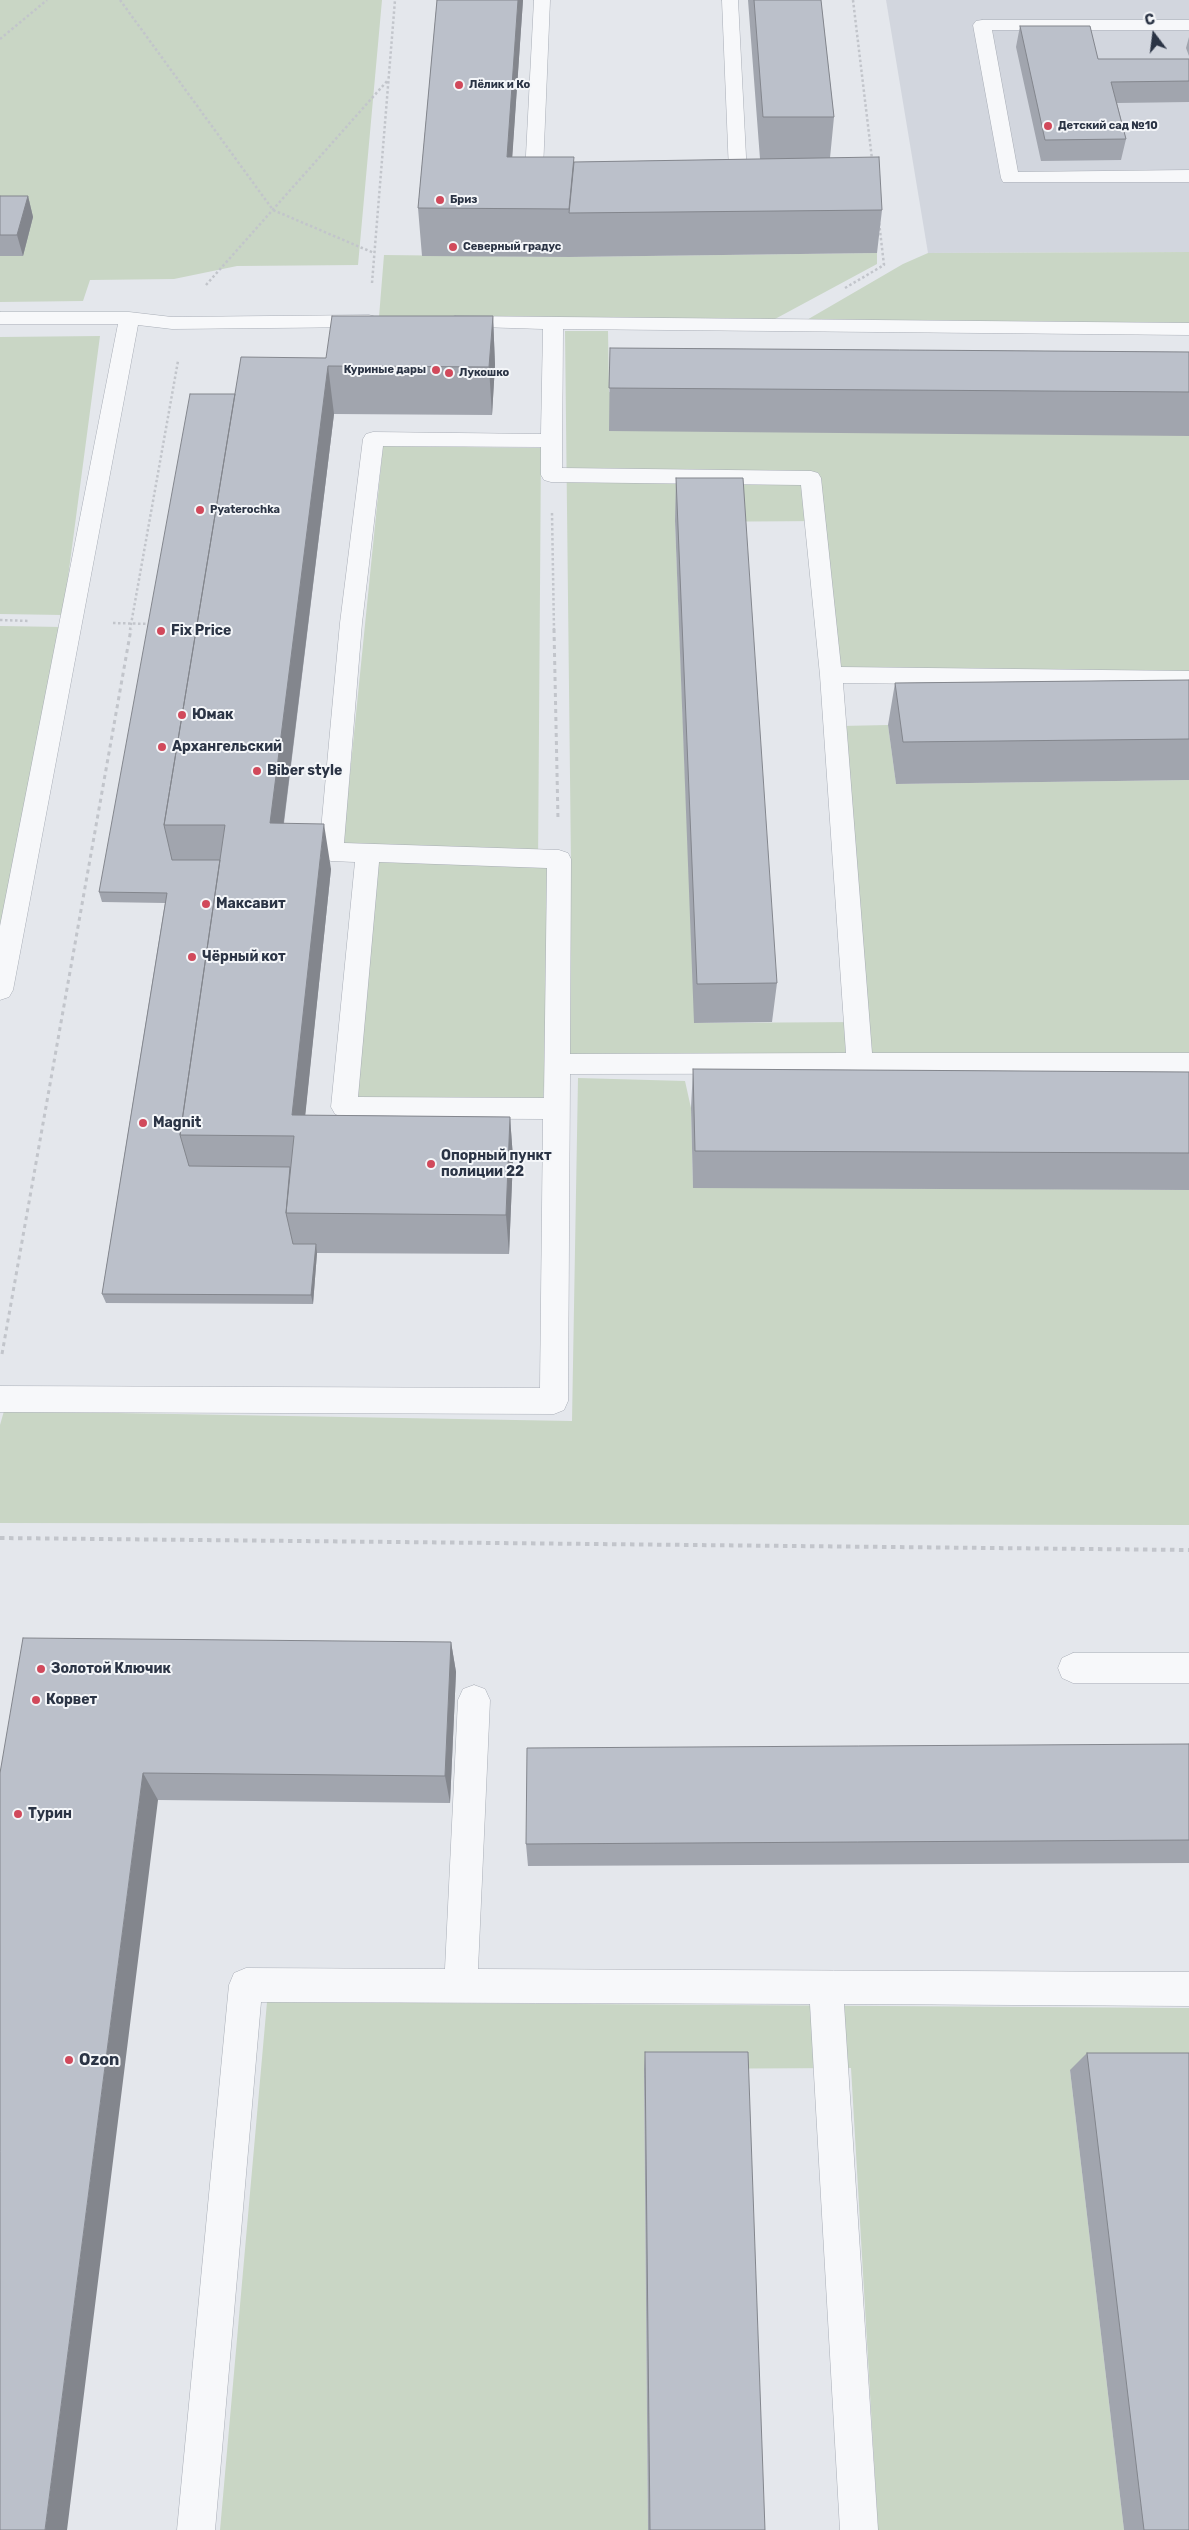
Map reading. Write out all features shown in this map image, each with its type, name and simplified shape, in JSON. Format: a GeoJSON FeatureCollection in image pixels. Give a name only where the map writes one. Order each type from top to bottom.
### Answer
{"type":"FeatureCollection","features":[{"type":"Feature","properties":{"kind":"lane"},"geometry":{"type":"LineString","coordinates":[[542,0],[533,196],[552,196]]}},
{"type":"Feature","properties":{"kind":"lane"},"geometry":{"type":"LineString","coordinates":[[719,197],[738,197],[730,0]]}},
{"type":"Feature","properties":{"kind":"lane"},"geometry":{"type":"LineString","coordinates":[[1189,25],[982,25],[1010,178],[1189,176]]}},
{"type":"Feature","properties":{"kind":"lane"},"geometry":{"type":"LineString","coordinates":[[0,318],[129,318],[172,323],[379,322]]}},
{"type":"Feature","properties":{"kind":"lane"},"geometry":{"type":"LineString","coordinates":[[0,990],[129,318]]}},
{"type":"Feature","properties":{"kind":"lane"},"geometry":{"type":"LineString","coordinates":[[437,322],[1189,329]]}},
{"type":"Feature","properties":{"kind":"lane"},"geometry":{"type":"LineString","coordinates":[[553,323],[551,475],[811,478],[831,675],[860,1064]]}},
{"type":"Feature","properties":{"kind":"lane"},"geometry":{"type":"LineString","coordinates":[[0,1400],[554,1401],[558,859],[331,852],[352,623],[373,439],[552,441]]}},
{"type":"Feature","properties":{"kind":"lane"},"geometry":{"type":"LineString","coordinates":[[831,675],[1189,679]]}},
{"type":"Feature","properties":{"kind":"lane"},"geometry":{"type":"LineString","coordinates":[[368,853],[344,1108],[556,1109]]}},
{"type":"Feature","properties":{"kind":"lane"},"geometry":{"type":"LineString","coordinates":[[557,1064],[1189,1063]]}},
{"type":"Feature","properties":{"kind":"lane"},"geometry":{"type":"LineString","coordinates":[[1073,1668],[1189,1668]]}},
{"type":"Feature","properties":{"kind":"lane"},"geometry":{"type":"LineString","coordinates":[[461,1986],[474,1700]]}},
{"type":"Feature","properties":{"kind":"lane"},"geometry":{"type":"LineString","coordinates":[[196,2530],[246,1985],[1189,1989]]}},
{"type":"Feature","properties":{"kind":"lane"},"geometry":{"type":"LineString","coordinates":[[826,1988],[859,2530]]}},
{"type":"Feature","properties":{"kind":"path"},"geometry":{"type":"LineString","coordinates":[[0,39],[47,0]]}},
{"type":"Feature","properties":{"kind":"path"},"geometry":{"type":"LineString","coordinates":[[120,0],[273,210],[374,252]]}},
{"type":"Feature","properties":{"kind":"path"},"geometry":{"type":"LineString","coordinates":[[379,322],[374,252],[395,0]]}},
{"type":"Feature","properties":{"kind":"path"},"geometry":{"type":"LineString","coordinates":[[853,0],[873,167]]}},
{"type":"Feature","properties":{"kind":"path"},"geometry":{"type":"LineString","coordinates":[[172,323],[388,80]]}},
{"type":"Feature","properties":{"kind":"path"},"geometry":{"type":"LineString","coordinates":[[844,288],[884,265],[879,216]]}},
{"type":"Feature","properties":{"kind":"path"},"geometry":{"type":"LineString","coordinates":[[2,1355],[179,355]]}},
{"type":"Feature","properties":{"kind":"path"},"geometry":{"type":"LineString","coordinates":[[551,475],[558,859]]}},
{"type":"Feature","properties":{"kind":"path"},"geometry":{"type":"LineString","coordinates":[[0,1538],[1189,1550]]}},
{"type":"Feature","properties":{"kind":"shaded area","name":"Детский сад №10"},"geometry":{"type":"Polygon","coordinates":[[[886,0],[1189,0],[1189,252],[928,253],[886,0]]]}},
{"type":"Feature","properties":{"kind":"green space"},"geometry":{"type":"Polygon","coordinates":[[[0,0],[382,0],[358,265],[237,266],[174,279],[90,280],[83,301],[0,302],[0,0]]]}},
{"type":"Feature","properties":{"kind":"green space"},"geometry":{"type":"Polygon","coordinates":[[[1189,252],[1189,325],[805,321],[903,264],[928,253],[1189,252]]]}},
{"type":"Feature","properties":{"kind":"green space"},"geometry":{"type":"Polygon","coordinates":[[[877,253],[877,264],[775,319],[379,317],[384,255],[569,257],[877,253]]]}},
{"type":"Feature","properties":{"kind":"green space"},"geometry":{"type":"Polygon","coordinates":[[[565,331],[608,331],[609,392],[1189,436],[1189,672],[841,668],[824,521],[675,522],[695,1023],[863,1022],[841,726],[888,725],[896,784],[1189,780],[1189,1054],[546,1055],[543,1101],[356,1099],[380,846],[343,843],[383,446],[541,448],[538,866],[571,865],[565,331]]]}},
{"type":"Feature","properties":{"kind":"green space"},"geometry":{"type":"Polygon","coordinates":[[[100,336],[63,615],[0,614],[0,337],[100,336]]]}},
{"type":"Feature","properties":{"kind":"green space"},"geometry":{"type":"Polygon","coordinates":[[[0,626],[63,627],[0,939],[0,626]]]}},
{"type":"Feature","properties":{"kind":"green space"},"geometry":{"type":"Polygon","coordinates":[[[578,1078],[685,1081],[691,1108],[693,1187],[1189,1190],[1189,1525],[0,1523],[0,1425],[4,1411],[572,1421],[578,1078]]]}},
{"type":"Feature","properties":{"kind":"green space"},"geometry":{"type":"Polygon","coordinates":[[[267,2002],[1189,2008],[1189,2070],[1070,2070],[1124,2530],[878,2530],[851,2068],[644,2069],[648,2530],[220,2530],[267,2002]]]}},
{"type":"Feature","properties":{"kind":"building"},"geometry":{"type":"Polygon","coordinates":[[[437,0],[518,0],[507,157],[574,157],[569,209],[418,208],[437,0]]]}},
{"type":"Feature","properties":{"kind":"building"},"geometry":{"type":"Polygon","coordinates":[[[754,0],[821,0],[834,117],[763,117],[754,0]]]}},
{"type":"Feature","properties":{"kind":"building"},"geometry":{"type":"Polygon","coordinates":[[[1020,26],[1090,26],[1098,59],[1189,59],[1189,81],[1111,82],[1126,139],[1045,140],[1020,26]]]}},
{"type":"Feature","properties":{"kind":"building"},"geometry":{"type":"Polygon","coordinates":[[[879,157],[882,210],[569,213],[574,162],[879,157]]]}},
{"type":"Feature","properties":{"kind":"building"},"geometry":{"type":"Polygon","coordinates":[[[0,196],[28,196],[17,235],[0,235],[0,196]]]}},
{"type":"Feature","properties":{"kind":"building"},"geometry":{"type":"Polygon","coordinates":[[[332,316],[493,316],[489,367],[328,366],[270,823],[324,824],[292,1115],[510,1117],[506,1215],[286,1213],[294,1136],[180,1135],[225,825],[164,825],[241,357],[326,358],[332,316]]]}},
{"type":"Feature","properties":{"kind":"building"},"geometry":{"type":"Polygon","coordinates":[[[610,348],[1189,352],[1189,392],[609,388],[610,348]]]}},
{"type":"Feature","properties":{"kind":"building"},"geometry":{"type":"Polygon","coordinates":[[[190,394],[235,394],[164,825],[172,860],[220,860],[180,1135],[189,1166],[290,1167],[286,1213],[293,1244],[316,1244],[311,1295],[102,1294],[167,893],[99,892],[190,394]]]}},
{"type":"Feature","properties":{"kind":"building"},"geometry":{"type":"Polygon","coordinates":[[[676,478],[743,478],[777,983],[697,984],[676,478]]]}},
{"type":"Feature","properties":{"kind":"building"},"geometry":{"type":"Polygon","coordinates":[[[1189,680],[1189,739],[903,742],[895,683],[1189,680]]]}},
{"type":"Feature","properties":{"kind":"building"},"geometry":{"type":"Polygon","coordinates":[[[693,1069],[1189,1072],[1189,1153],[695,1151],[693,1069]]]}},
{"type":"Feature","properties":{"kind":"building"},"geometry":{"type":"Polygon","coordinates":[[[23,1638],[451,1642],[445,1776],[143,1773],[45,2530],[0,2530],[0,1773],[23,1638]]]}},
{"type":"Feature","properties":{"kind":"building"},"geometry":{"type":"Polygon","coordinates":[[[1189,1744],[1189,1840],[526,1844],[527,1748],[1189,1744]]]}},
{"type":"Feature","properties":{"kind":"building"},"geometry":{"type":"Polygon","coordinates":[[[645,2052],[748,2052],[765,2530],[650,2530],[645,2052]]]}},
{"type":"Feature","properties":{"kind":"building"},"geometry":{"type":"Polygon","coordinates":[[[1087,2053],[1189,2053],[1189,2530],[1144,2530],[1087,2053]]]}},
{"type":"Feature","properties":{"kind":"place","name":"Лёлик и Ко"},"geometry":{"type":"Point","coordinates":[459,85]}},
{"type":"Feature","properties":{"kind":"place","name":"Детский сад №10"},"geometry":{"type":"Point","coordinates":[1048,126]}},
{"type":"Feature","properties":{"kind":"place","name":"Бриз"},"geometry":{"type":"Point","coordinates":[440,200]}},
{"type":"Feature","properties":{"kind":"place","name":"Северный градус"},"geometry":{"type":"Point","coordinates":[453,247]}},
{"type":"Feature","properties":{"kind":"place","name":"Куриные дары"},"geometry":{"type":"Point","coordinates":[436,370]}},
{"type":"Feature","properties":{"kind":"place","name":"Лукошко"},"geometry":{"type":"Point","coordinates":[449,373]}},
{"type":"Feature","properties":{"kind":"place","name":"Pyaterochka"},"geometry":{"type":"Point","coordinates":[200,510]}},
{"type":"Feature","properties":{"kind":"place","name":"Fix Price"},"geometry":{"type":"Point","coordinates":[161,631]}},
{"type":"Feature","properties":{"kind":"place","name":"Юмак"},"geometry":{"type":"Point","coordinates":[182,715]}},
{"type":"Feature","properties":{"kind":"place","name":"Архангельский"},"geometry":{"type":"Point","coordinates":[162,747]}},
{"type":"Feature","properties":{"kind":"place","name":"Biber style"},"geometry":{"type":"Point","coordinates":[257,771]}},
{"type":"Feature","properties":{"kind":"place","name":"Максавит"},"geometry":{"type":"Point","coordinates":[206,904]}},
{"type":"Feature","properties":{"kind":"place","name":"Чёрный кот"},"geometry":{"type":"Point","coordinates":[192,957]}},
{"type":"Feature","properties":{"kind":"place","name":"Magnit"},"geometry":{"type":"Point","coordinates":[143,1123]}},
{"type":"Feature","properties":{"kind":"place","name":"Опорный пункт полиции 22"},"geometry":{"type":"Point","coordinates":[431,1164]}},
{"type":"Feature","properties":{"kind":"place","name":"Золотой Ключик"},"geometry":{"type":"Point","coordinates":[41,1669]}},
{"type":"Feature","properties":{"kind":"place","name":"Корвет"},"geometry":{"type":"Point","coordinates":[36,1700]}},
{"type":"Feature","properties":{"kind":"place","name":"Турин"},"geometry":{"type":"Point","coordinates":[18,1814]}},
{"type":"Feature","properties":{"kind":"place","name":"Ozon"},"geometry":{"type":"Point","coordinates":[69,2060]}}]}
